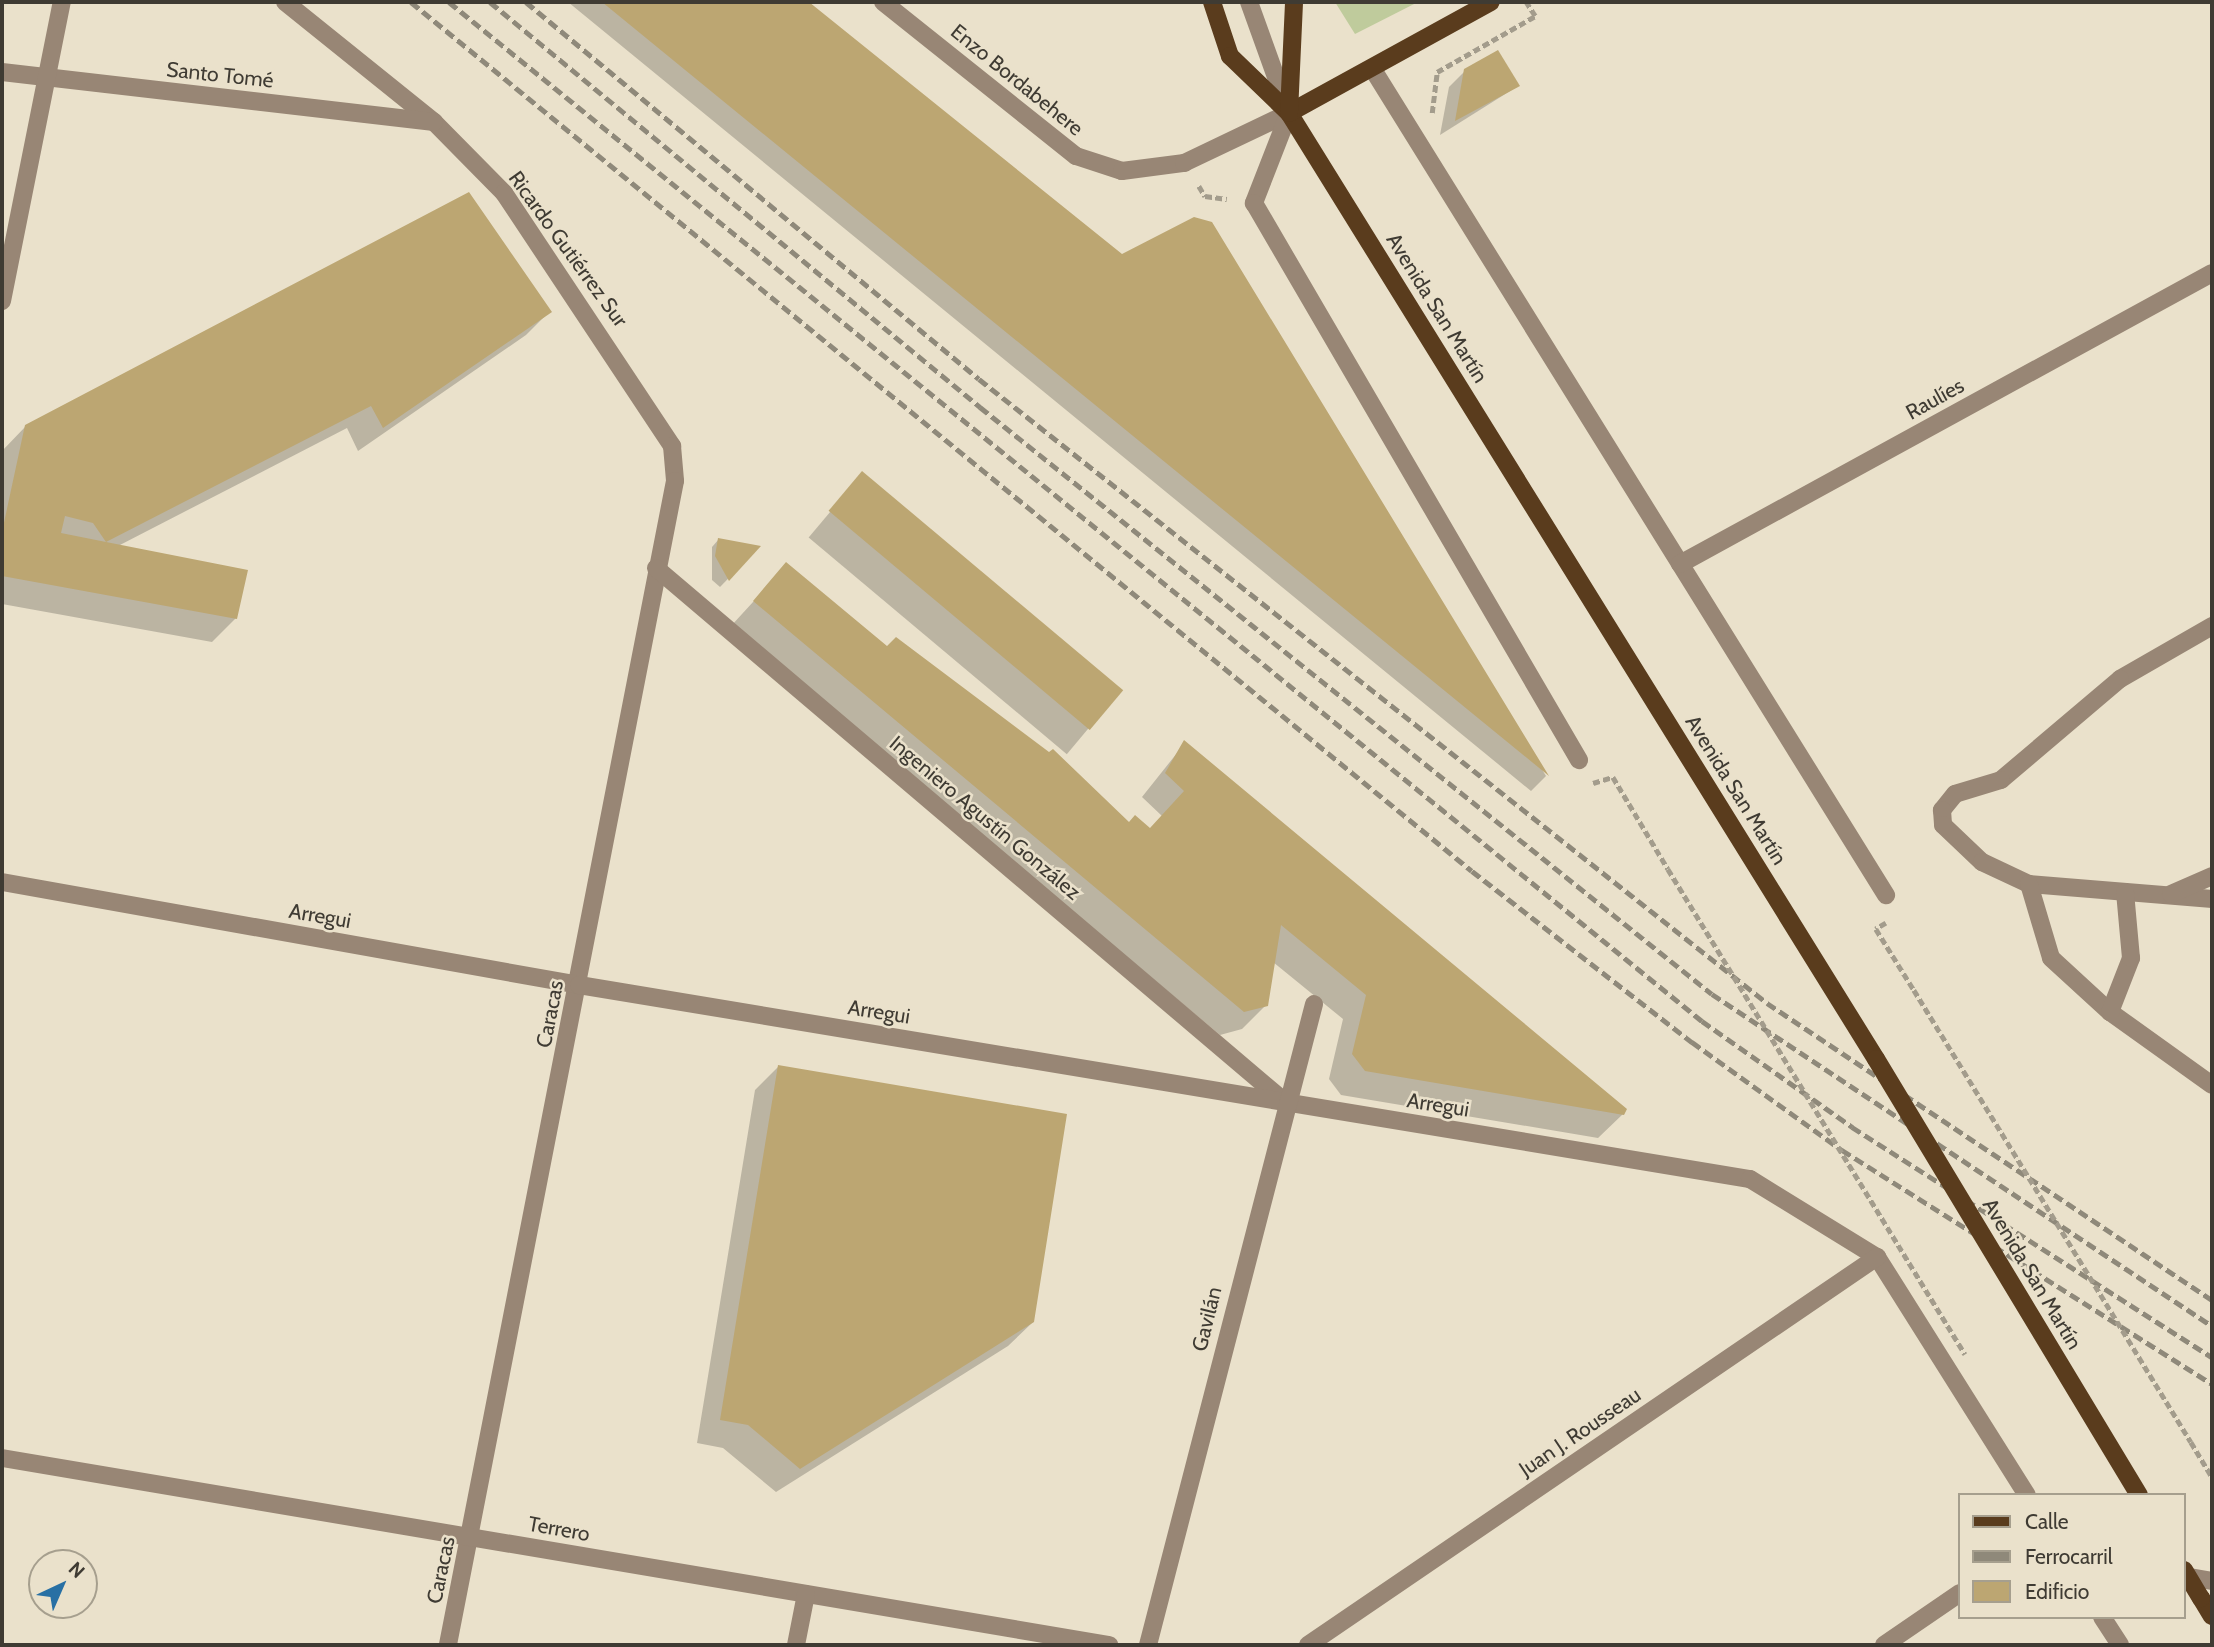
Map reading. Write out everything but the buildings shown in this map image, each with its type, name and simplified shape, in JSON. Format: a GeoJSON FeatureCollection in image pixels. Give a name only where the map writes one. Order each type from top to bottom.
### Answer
{"type":"FeatureCollection","features":[{"type":"Feature","properties":{"kind":"main road","name":"Avenida San Martín"},"geometry":{"type":"LineString","coordinates":[[1212,2],[1230,56],[1289,113],[1876,1059],[2138,1493]]}},
{"type":"Feature","properties":{"kind":"main road"},"geometry":{"type":"LineString","coordinates":[[1289,113],[1294,2]]}},
{"type":"Feature","properties":{"kind":"main road"},"geometry":{"type":"LineString","coordinates":[[1289,113],[1491,2]]}},
{"type":"Feature","properties":{"kind":"main road"},"geometry":{"type":"LineString","coordinates":[[2186,1573],[2212,1616]]}},
{"type":"Feature","properties":{"kind":"street"},"geometry":{"type":"LineString","coordinates":[[2,301],[62,2]]}},
{"type":"Feature","properties":{"kind":"street","name":"Ricardo Gutiérrez Sur"},"geometry":{"type":"LineString","coordinates":[[285,2],[434,122],[504,193],[644,397]]}},
{"type":"Feature","properties":{"kind":"street","name":"Enzo Bordabehere"},"geometry":{"type":"LineString","coordinates":[[883,2],[1076,156],[1122,171],[1184,163],[1289,113]]}},
{"type":"Feature","properties":{"kind":"street"},"geometry":{"type":"LineString","coordinates":[[1249,2],[1289,113],[1254,203],[1579,760]]}},
{"type":"Feature","properties":{"kind":"street"},"geometry":{"type":"LineString","coordinates":[[1372,68],[1886,895]]}},
{"type":"Feature","properties":{"kind":"street","name":"Santo Tomé"},"geometry":{"type":"LineString","coordinates":[[2,72],[434,122]]}},
{"type":"Feature","properties":{"kind":"street","name":"Raulíes"},"geometry":{"type":"LineString","coordinates":[[1680,564],[2212,274]]}},
{"type":"Feature","properties":{"kind":"street","name":"Caracas"},"geometry":{"type":"LineString","coordinates":[[448,1645],[579,985],[656,568],[675,481],[672,446],[644,397]]}},
{"type":"Feature","properties":{"kind":"street","name":"Ingeniero Agustín González"},"geometry":{"type":"LineString","coordinates":[[656,568],[1285,1102]]}},
{"type":"Feature","properties":{"kind":"street"},"geometry":{"type":"LineString","coordinates":[[2212,626],[2120,679],[2001,780],[1955,794],[1942,810],[1942,825],[1982,862],[2029,884],[2212,899]]}},
{"type":"Feature","properties":{"kind":"street"},"geometry":{"type":"LineString","coordinates":[[2167,895],[2212,876]]}},
{"type":"Feature","properties":{"kind":"street","name":"Arregui"},"geometry":{"type":"LineString","coordinates":[[2,882],[579,985],[1750,1179],[1877,1257]]}},
{"type":"Feature","properties":{"kind":"street"},"geometry":{"type":"LineString","coordinates":[[2029,884],[2051,958],[2110,1012],[2212,1085]]}},
{"type":"Feature","properties":{"kind":"street"},"geometry":{"type":"LineString","coordinates":[[2110,1012],[2131,958],[2125,892]]}},
{"type":"Feature","properties":{"kind":"street","name":"Gavilán"},"geometry":{"type":"LineString","coordinates":[[1148,1645],[1285,1102],[1314,1004]]}},
{"type":"Feature","properties":{"kind":"street"},"geometry":{"type":"LineString","coordinates":[[1877,1257],[2026,1493]]}},
{"type":"Feature","properties":{"kind":"street","name":"Juan J. Rousseau"},"geometry":{"type":"LineString","coordinates":[[1308,1645],[1877,1257]]}},
{"type":"Feature","properties":{"kind":"street","name":"Terrero"},"geometry":{"type":"LineString","coordinates":[[2,1458],[1109,1645]]}},
{"type":"Feature","properties":{"kind":"street"},"geometry":{"type":"LineString","coordinates":[[2186,1576],[2212,1581]]}},
{"type":"Feature","properties":{"kind":"street"},"geometry":{"type":"LineString","coordinates":[[796,1645],[806,1594]]}},
{"type":"Feature","properties":{"kind":"street"},"geometry":{"type":"LineString","coordinates":[[1884,1645],[1958,1594]]}},
{"type":"Feature","properties":{"kind":"street"},"geometry":{"type":"LineString","coordinates":[[2103,1619],[2120,1645]]}},
{"type":"Feature","properties":{"kind":"path"},"geometry":{"type":"LineString","coordinates":[[1411,127],[1435,111],[1437,72],[1535,16],[1526,2]]}},
{"type":"Feature","properties":{"kind":"path"},"geometry":{"type":"LineString","coordinates":[[1579,760],[1595,788],[1613,777],[1965,1354]]}},
{"type":"Feature","properties":{"kind":"path"},"geometry":{"type":"LineString","coordinates":[[1898,915],[1876,929],[2212,1477]]}},
{"type":"Feature","properties":{"kind":"green space"},"geometry":{"type":"Polygon","coordinates":[[[1335,2],[1418,2],[1355,34],[1335,2]]]}},
{"type":"Feature","properties":{"kind":"railway"},"geometry":{"type":"LineString","coordinates":[[411,2],[1472,871],[1692,1042],[1842,1150],[2212,1384]]}},
{"type":"Feature","properties":{"kind":"railway"},"geometry":{"type":"LineString","coordinates":[[449,2],[1702,1021],[1852,1127],[2212,1357]]}},
{"type":"Feature","properties":{"kind":"railway"},"geometry":{"type":"LineString","coordinates":[[490,2],[980,407],[1712,994],[2212,1326]]}},
{"type":"Feature","properties":{"kind":"railway"},"geometry":{"type":"LineString","coordinates":[[526,2],[979,379],[1767,1003],[2212,1300]]}}]}
